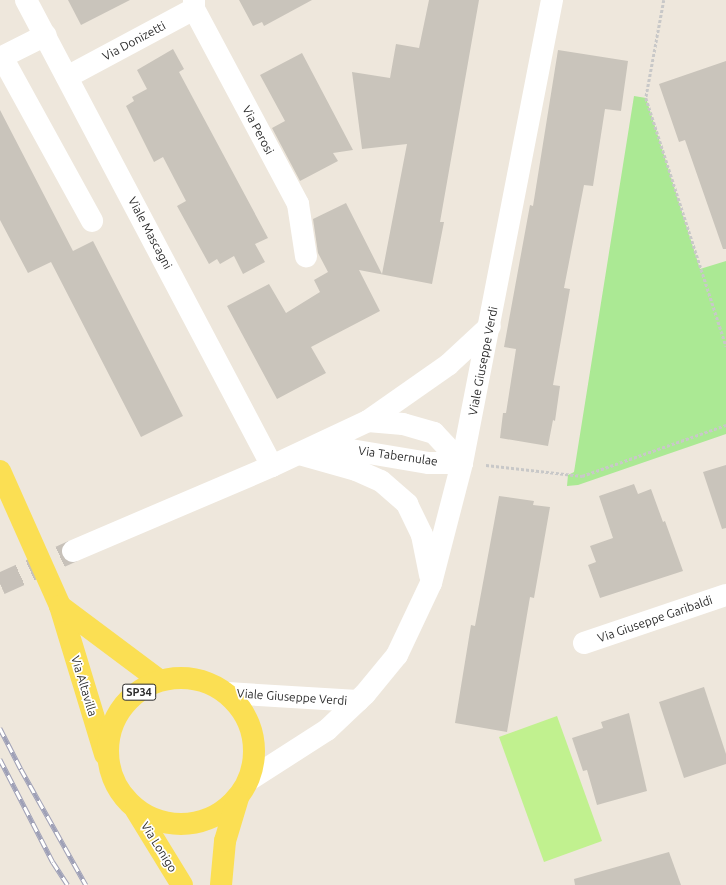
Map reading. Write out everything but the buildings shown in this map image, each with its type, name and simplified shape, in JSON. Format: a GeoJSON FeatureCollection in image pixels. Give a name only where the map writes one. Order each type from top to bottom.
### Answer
{"type":"FeatureCollection","features":[{"type":"Feature","properties":{"kind":"main road","name":"Via Altavilla"},"geometry":{"type":"LineString","coordinates":[[4,479],[60,606],[109,765]]}},
{"type":"Feature","properties":{"kind":"main road","name":"Via Altavilla"},"geometry":{"type":"LineString","coordinates":[[60,606],[159,680]]}},
{"type":"Feature","properties":{"kind":"main road","name":"SP34"},"geometry":{"type":"LineString","coordinates":[[221,885],[226,841],[238,798],[249,780],[254,762],[254,742],[250,723],[240,707],[227,693],[216,685],[200,680],[172,678],[159,680],[132,696],[116,716],[108,740],[109,765],[114,782],[124,797],[136,810],[152,819],[170,824],[189,825],[207,820],[218,814],[238,798]]}},
{"type":"Feature","properties":{"kind":"main road","name":"Via Lonigo"},"geometry":{"type":"LineString","coordinates":[[136,810],[182,885]]}},
{"type":"Feature","properties":{"kind":"street","name":"Viale Mascagni"},"geometry":{"type":"LineString","coordinates":[[26,0],[46,35],[272,466]]}},
{"type":"Feature","properties":{"kind":"street","name":"Viale Giuseppe Verdi"},"geometry":{"type":"LineString","coordinates":[[249,780],[327,730],[358,701],[397,655],[431,583],[462,463],[490,326],[552,0]]}},
{"type":"Feature","properties":{"kind":"street","name":"Via Donizetti"},"geometry":{"type":"LineString","coordinates":[[67,77],[194,4]]}},
{"type":"Feature","properties":{"kind":"street","name":"Via Perosi"},"geometry":{"type":"LineString","coordinates":[[194,4],[298,204],[306,256]]}},
{"type":"Feature","properties":{"kind":"street"},"geometry":{"type":"LineString","coordinates":[[46,35],[1,58],[92,221]]}},
{"type":"Feature","properties":{"kind":"street","name":"Via Tabernulae"},"geometry":{"type":"LineString","coordinates":[[73,551],[272,466],[368,421],[448,365],[490,326]]}},
{"type":"Feature","properties":{"kind":"street","name":"Via Tabernulae"},"geometry":{"type":"LineString","coordinates":[[368,421],[403,424],[434,433],[462,463]]}},
{"type":"Feature","properties":{"kind":"street","name":"Via Tabernulae"},"geometry":{"type":"LineString","coordinates":[[299,454],[351,450],[429,463],[462,463]]}},
{"type":"Feature","properties":{"kind":"street","name":"Via Tabernulae"},"geometry":{"type":"LineString","coordinates":[[299,454],[356,470],[381,481],[407,504],[422,535],[431,583]]}},
{"type":"Feature","properties":{"kind":"street","name":"Via Giuseppe Garibaldi"},"geometry":{"type":"LineString","coordinates":[[584,643],[726,595]]}},
{"type":"Feature","properties":{"kind":"street","name":"Viale Giuseppe Verdi"},"geometry":{"type":"LineString","coordinates":[[227,693],[358,701]]}},
{"type":"Feature","properties":{"kind":"path"},"geometry":{"type":"LineString","coordinates":[[664,0],[646,98],[726,346]]}},
{"type":"Feature","properties":{"kind":"path"},"geometry":{"type":"LineString","coordinates":[[462,463],[582,476],[726,425]]}},
{"type":"Feature","properties":{"kind":"green space"},"geometry":{"type":"Polygon","coordinates":[[[634,96],[646,98],[700,269],[726,261],[726,434],[578,485],[567,486],[568,475],[574,472],[634,96]]]}},
{"type":"Feature","properties":{"kind":"green space"},"geometry":{"type":"Polygon","coordinates":[[[557,716],[602,841],[544,862],[499,737],[557,716]]]}},
{"type":"Feature","properties":{"kind":"tunnel"},"geometry":{"type":"LineString","coordinates":[[0,584],[73,551]]}},
{"type":"Feature","properties":{"kind":"railway"},"geometry":{"type":"LineString","coordinates":[[0,728],[21,769],[86,885]]}},
{"type":"Feature","properties":{"kind":"railway"},"geometry":{"type":"LineString","coordinates":[[0,759],[53,862],[68,885]]}}]}
